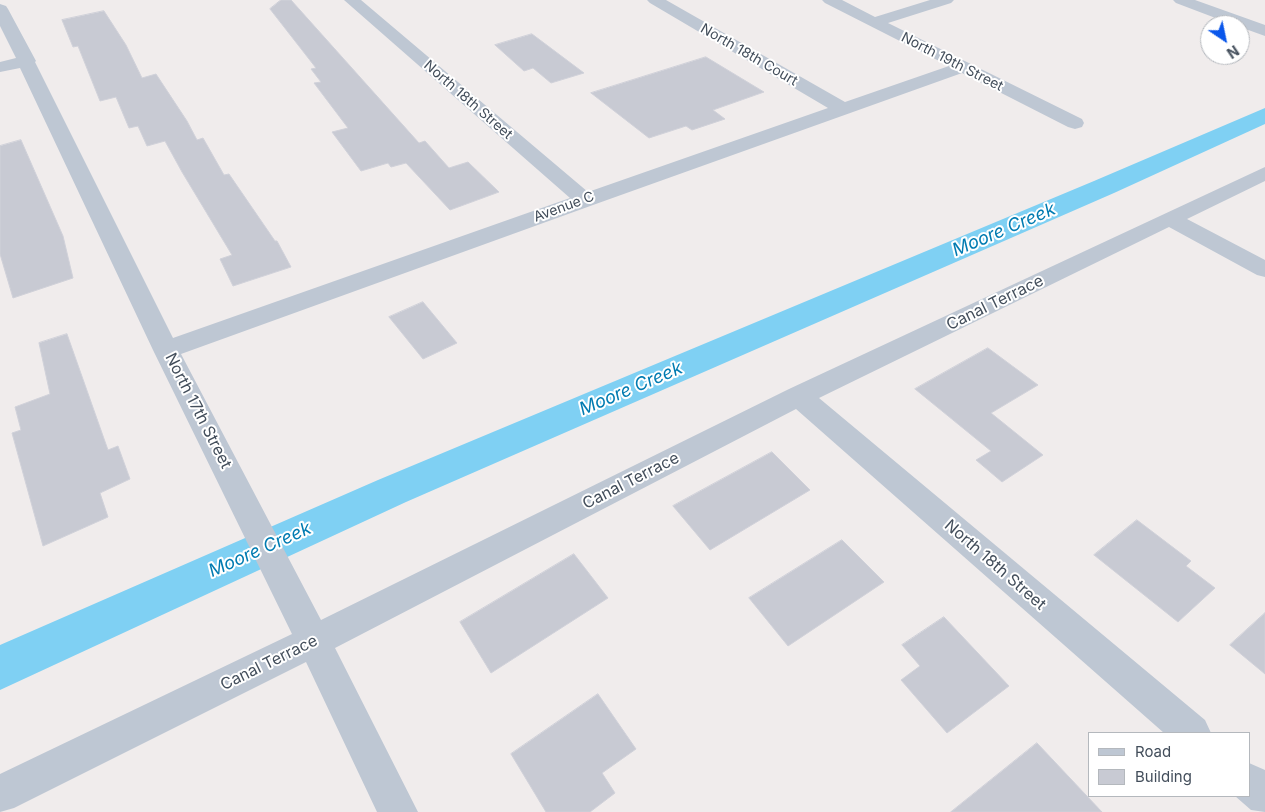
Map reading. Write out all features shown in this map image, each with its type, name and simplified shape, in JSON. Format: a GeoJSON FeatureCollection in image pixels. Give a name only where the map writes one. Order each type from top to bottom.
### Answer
{"type":"FeatureCollection","features":[{"type":"Feature","properties":{"kind":"street","name":"North 18th Street"},"geometry":{"type":"LineString","coordinates":[[352,0],[585,200]]}},
{"type":"Feature","properties":{"kind":"street","name":"North 18th Court"},"geometry":{"type":"LineString","coordinates":[[655,0],[843,109]]}},
{"type":"Feature","properties":{"kind":"street","name":"North 19th Street"},"geometry":{"type":"LineString","coordinates":[[830,0],[1075,123]]}},
{"type":"Feature","properties":{"kind":"street"},"geometry":{"type":"LineString","coordinates":[[874,22],[946,0]]}},
{"type":"Feature","properties":{"kind":"street"},"geometry":{"type":"LineString","coordinates":[[1181,0],[1265,32]]}},
{"type":"Feature","properties":{"kind":"street","name":"North 17th Street"},"geometry":{"type":"LineString","coordinates":[[0,10],[27,61],[166,350],[249,511],[398,812]]}},
{"type":"Feature","properties":{"kind":"street"},"geometry":{"type":"LineString","coordinates":[[0,67],[27,61]]}},
{"type":"Feature","properties":{"kind":"street","name":"Avenue C"},"geometry":{"type":"LineString","coordinates":[[166,350],[963,67]]}},
{"type":"Feature","properties":{"kind":"street","name":"Canal Terrace"},"geometry":{"type":"LineString","coordinates":[[0,794],[314,641],[799,396],[1265,173]]}},
{"type":"Feature","properties":{"kind":"street"},"geometry":{"type":"LineString","coordinates":[[1170,219],[1265,270]]}},
{"type":"Feature","properties":{"kind":"street","name":"North 18th Street"},"geometry":{"type":"LineString","coordinates":[[799,396],[1191,732]]}},
{"type":"Feature","properties":{"kind":"street"},"geometry":{"type":"LineString","coordinates":[[1250,783],[1265,796]]}},
{"type":"Feature","properties":{"kind":"building"},"geometry":{"type":"Polygon","coordinates":[[[281,0],[291,0],[419,143],[425,141],[449,168],[468,162],[499,192],[450,210],[406,163],[391,167],[388,163],[361,171],[332,132],[348,128],[314,83],[321,82],[311,69],[316,68],[270,9],[281,0]]]}},
{"type":"Feature","properties":{"kind":"building"},"geometry":{"type":"Polygon","coordinates":[[[104,11],[126,45],[142,78],[156,74],[187,121],[197,140],[203,138],[224,175],[229,174],[275,241],[277,241],[291,267],[233,286],[220,259],[232,255],[165,141],[147,146],[138,126],[129,128],[116,97],[100,101],[78,46],[73,47],[62,20],[104,11]]]}},
{"type":"Feature","properties":{"kind":"building"},"geometry":{"type":"Polygon","coordinates":[[[532,34],[584,73],[551,83],[533,68],[524,71],[495,45],[532,34]]]}},
{"type":"Feature","properties":{"kind":"building"},"geometry":{"type":"Polygon","coordinates":[[[706,57],[764,92],[713,110],[725,119],[692,130],[686,126],[649,138],[591,93],[706,57]]]}},
{"type":"Feature","properties":{"kind":"building"},"geometry":{"type":"Polygon","coordinates":[[[21,140],[63,236],[73,278],[13,298],[0,254],[0,146],[21,140]]]}},
{"type":"Feature","properties":{"kind":"building"},"geometry":{"type":"Polygon","coordinates":[[[423,302],[457,343],[423,359],[389,317],[423,302]]]}},
{"type":"Feature","properties":{"kind":"building"},"geometry":{"type":"Polygon","coordinates":[[[67,334],[108,450],[118,446],[130,479],[100,493],[108,517],[43,546],[12,433],[21,430],[15,407],[50,394],[39,343],[67,334]]]}},
{"type":"Feature","properties":{"kind":"building"},"geometry":{"type":"Polygon","coordinates":[[[988,348],[1038,385],[991,413],[1043,455],[1002,482],[976,460],[991,451],[915,389],[988,348]]]}},
{"type":"Feature","properties":{"kind":"building"},"geometry":{"type":"Polygon","coordinates":[[[772,452],[810,490],[710,550],[673,506],[772,452]]]}},
{"type":"Feature","properties":{"kind":"building"},"geometry":{"type":"Polygon","coordinates":[[[1137,520],[1191,561],[1186,566],[1215,588],[1178,622],[1094,555],[1137,520]]]}},
{"type":"Feature","properties":{"kind":"building"},"geometry":{"type":"Polygon","coordinates":[[[842,540],[884,582],[788,646],[749,598],[842,540]]]}},
{"type":"Feature","properties":{"kind":"building"},"geometry":{"type":"Polygon","coordinates":[[[574,554],[608,598],[491,673],[460,622],[574,554]]]}},
{"type":"Feature","properties":{"kind":"building"},"geometry":{"type":"Polygon","coordinates":[[[1265,613],[1265,674],[1230,645],[1265,613]]]}},
{"type":"Feature","properties":{"kind":"building"},"geometry":{"type":"Polygon","coordinates":[[[944,617],[1009,686],[947,733],[901,680],[920,666],[902,645],[944,617]]]}},
{"type":"Feature","properties":{"kind":"building"},"geometry":{"type":"Polygon","coordinates":[[[598,694],[636,749],[602,773],[615,793],[590,812],[546,812],[511,754],[598,694]]]}},
{"type":"Feature","properties":{"kind":"building"},"geometry":{"type":"Polygon","coordinates":[[[1037,743],[1102,812],[951,812],[1037,743]]]}},
{"type":"Feature","properties":{"kind":"waterway","name":"Moore Creek"},"geometry":{"type":"LineString","coordinates":[[0,668],[392,491],[1104,187],[1265,115]]}}]}
